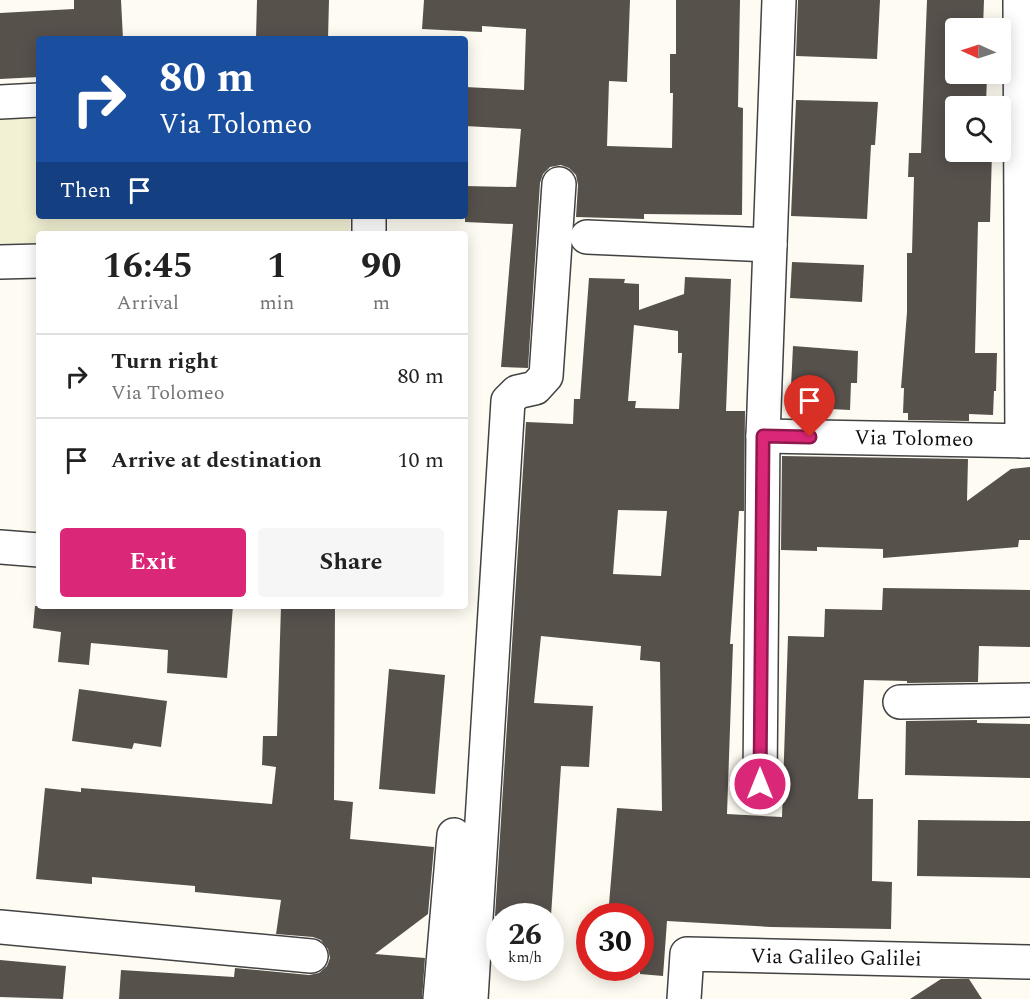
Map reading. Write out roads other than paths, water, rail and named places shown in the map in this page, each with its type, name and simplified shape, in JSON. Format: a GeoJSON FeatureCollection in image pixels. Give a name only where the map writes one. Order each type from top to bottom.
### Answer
{"type":"FeatureCollection","features":[{"type":"Feature","properties":{"kind":"street"},"geometry":{"type":"LineString","coordinates":[[760,784],[763,436],[779,0]]}},
{"type":"Feature","properties":{"kind":"street"},"geometry":{"type":"LineString","coordinates":[[1020,0],[1026,441]]}},
{"type":"Feature","properties":{"kind":"street"},"geometry":{"type":"LineString","coordinates":[[0,102],[36,100]]}},
{"type":"Feature","properties":{"kind":"street"},"geometry":{"type":"LineString","coordinates":[[472,994],[508,401],[517,392],[535,388],[546,376],[559,184]]}},
{"type":"Feature","properties":{"kind":"street"},"geometry":{"type":"LineString","coordinates":[[587,237],[770,245]]}},
{"type":"Feature","properties":{"kind":"street"},"geometry":{"type":"LineString","coordinates":[[0,262],[36,261]]}},
{"type":"Feature","properties":{"kind":"street","name":"Via Tolomeo"},"geometry":{"type":"LineString","coordinates":[[763,436],[1026,441]]}},
{"type":"Feature","properties":{"kind":"street"},"geometry":{"type":"LineString","coordinates":[[0,547],[36,550]]}},
{"type":"Feature","properties":{"kind":"street"},"geometry":{"type":"LineString","coordinates":[[900,702],[1030,700]]}},
{"type":"Feature","properties":{"kind":"street"},"geometry":{"type":"LineString","coordinates":[[440,999],[454,835]]}},
{"type":"Feature","properties":{"kind":"street"},"geometry":{"type":"LineString","coordinates":[[0,927],[310,956]]}},
{"type":"Feature","properties":{"kind":"street","name":"Via Galileo Galilei"},"geometry":{"type":"LineString","coordinates":[[684,999],[687,954],[1030,962]]}}]}
